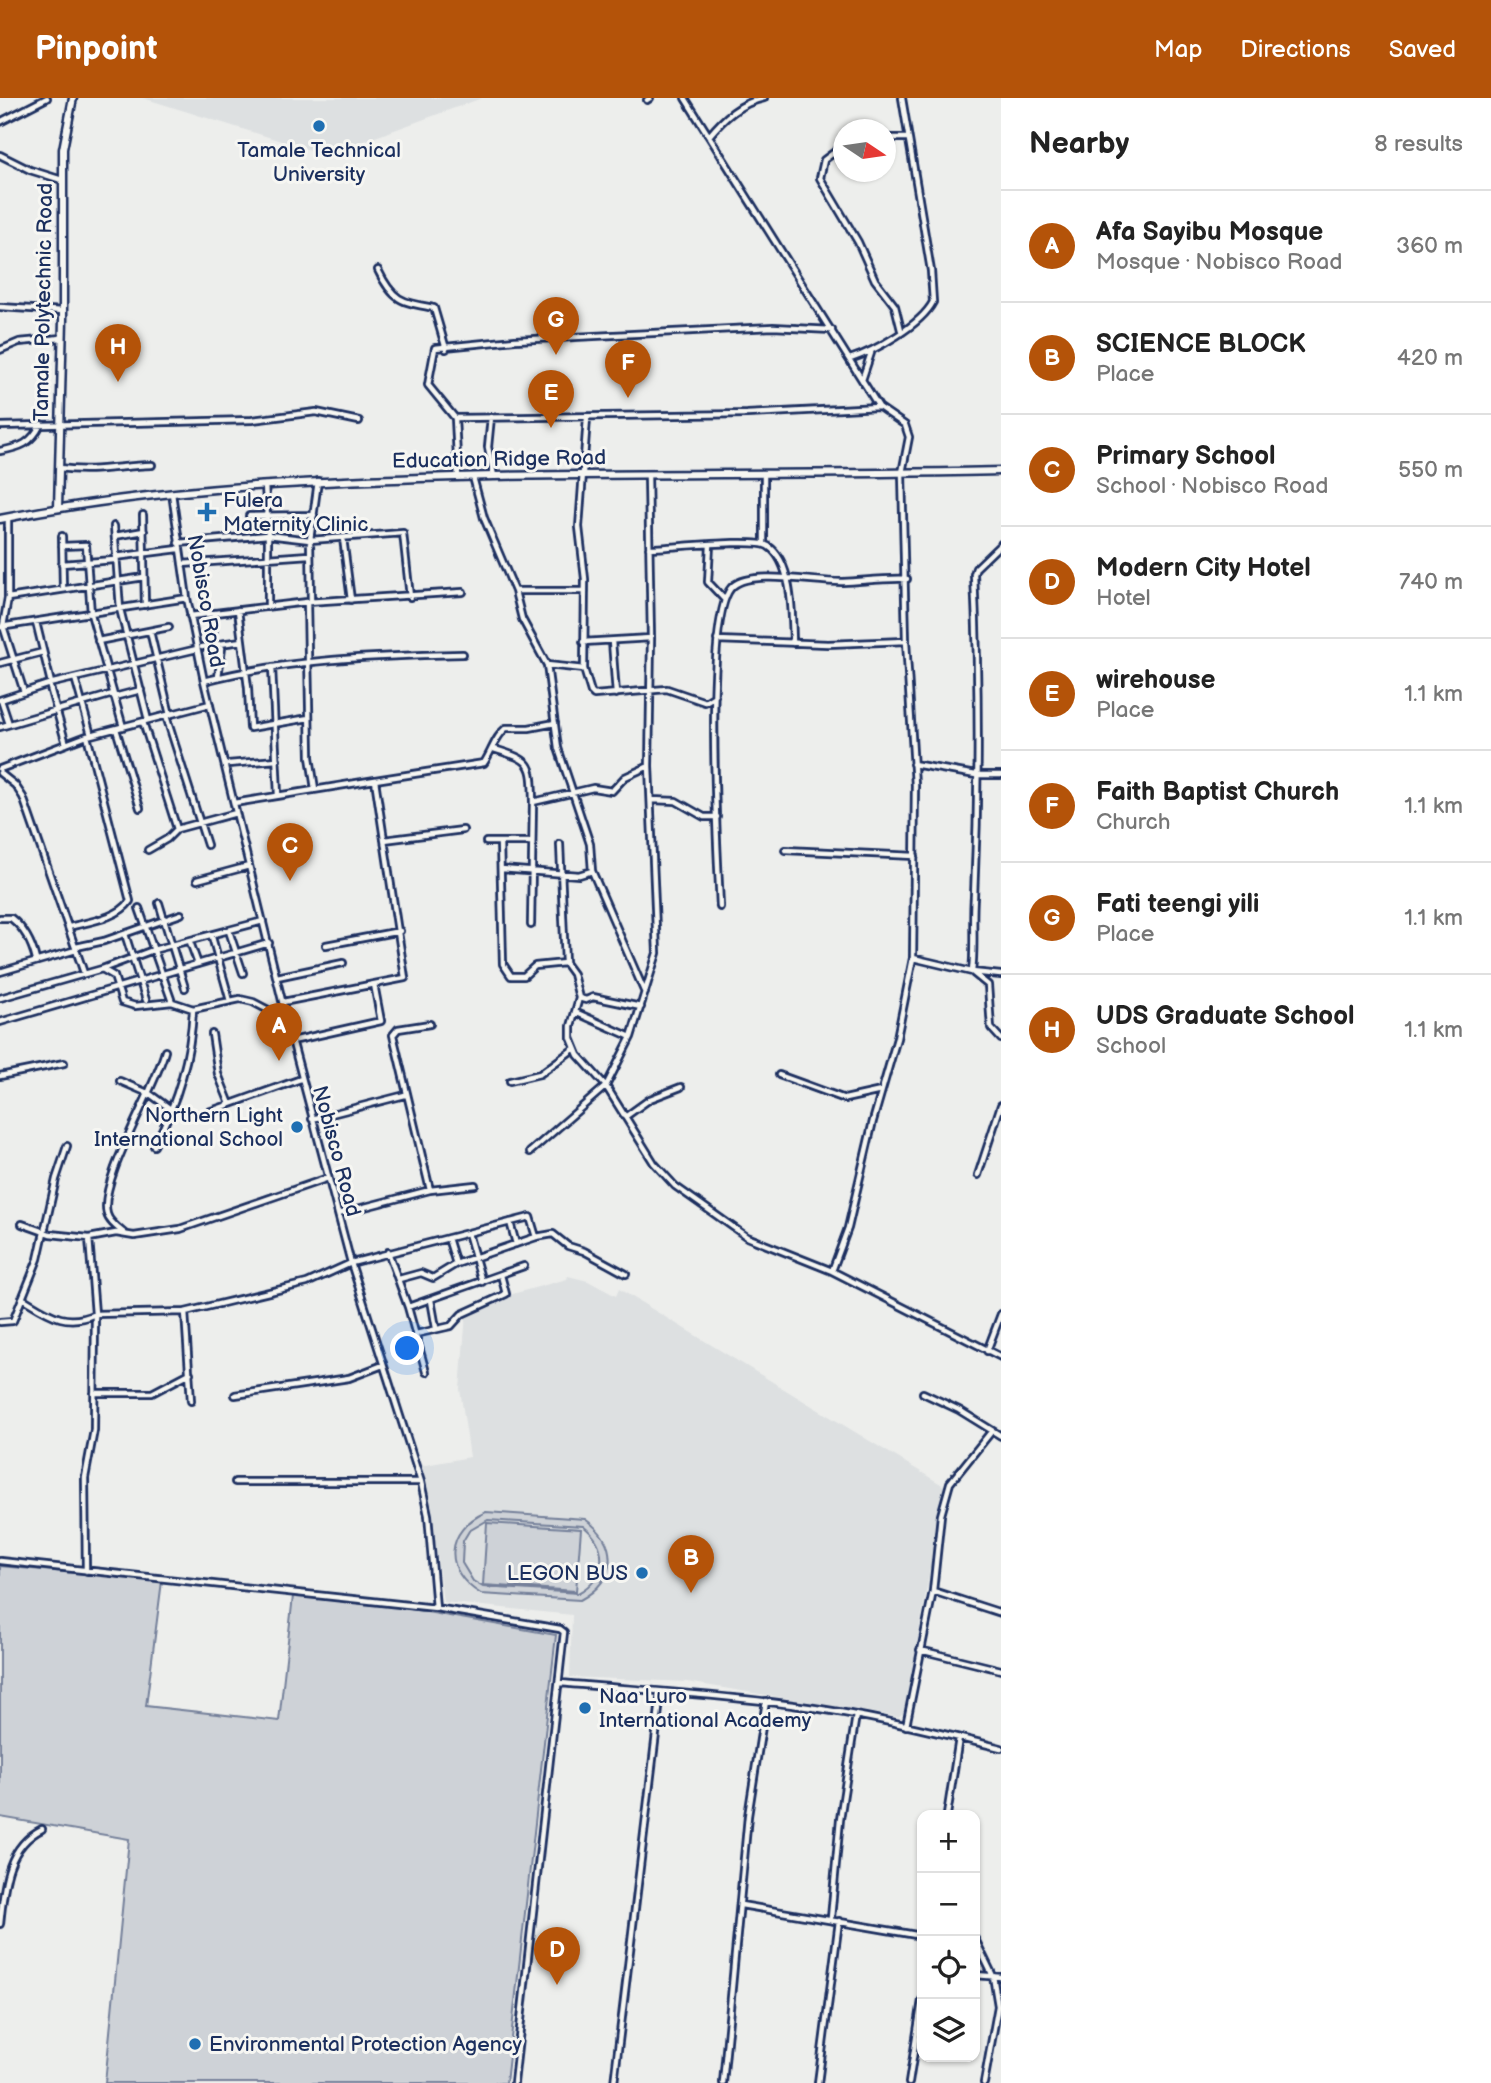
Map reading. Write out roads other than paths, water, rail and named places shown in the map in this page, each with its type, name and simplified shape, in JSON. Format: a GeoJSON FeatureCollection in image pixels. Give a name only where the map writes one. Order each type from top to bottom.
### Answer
{"type":"FeatureCollection","features":[{"type":"Feature","properties":{"kind":"main road","name":"Tamale Polytechnic Road"},"geometry":{"type":"LineString","coordinates":[[58,508],[63,311],[63,149],[73,98]]}},
{"type":"Feature","properties":{"kind":"main road","name":"Education Ridge Road"},"geometry":{"type":"LineString","coordinates":[[0,519],[58,508],[172,493],[318,480],[580,474],[1001,471]]}},
{"type":"Feature","properties":{"kind":"street"},"geometry":{"type":"LineString","coordinates":[[0,122],[47,98]]}},
{"type":"Feature","properties":{"kind":"street"},"geometry":{"type":"LineString","coordinates":[[685,98],[879,407],[908,430],[902,473],[906,641],[913,764],[913,958],[897,1038],[881,1091],[848,1228],[832,1271]]}},
{"type":"Feature","properties":{"kind":"street"},"geometry":{"type":"LineString","coordinates":[[709,136],[724,118],[751,99],[764,98]]}},
{"type":"Feature","properties":{"kind":"street"},"geometry":{"type":"LineString","coordinates":[[850,359],[871,352],[928,311],[934,292],[902,98]]}},
{"type":"Feature","properties":{"kind":"street"},"geometry":{"type":"LineString","coordinates":[[896,138],[907,138]]}},
{"type":"Feature","properties":{"kind":"street"},"geometry":{"type":"LineString","coordinates":[[833,153],[824,160],[820,178],[858,242],[875,280],[895,306],[901,330]]}},
{"type":"Feature","properties":{"kind":"street"},"geometry":{"type":"LineString","coordinates":[[0,155],[30,170],[62,180]]}},
{"type":"Feature","properties":{"kind":"street"},"geometry":{"type":"LineString","coordinates":[[378,270],[390,294],[413,304],[434,308],[446,349]]}},
{"type":"Feature","properties":{"kind":"street"},"geometry":{"type":"LineString","coordinates":[[0,307],[63,311]]}},
{"type":"Feature","properties":{"kind":"street"},"geometry":{"type":"LineString","coordinates":[[458,477],[455,418],[428,385],[435,348],[446,349],[514,340],[773,327],[833,330]]}},
{"type":"Feature","properties":{"kind":"street"},"geometry":{"type":"LineString","coordinates":[[0,350],[19,342],[62,338]]}},
{"type":"Feature","properties":{"kind":"street"},"geometry":{"type":"LineString","coordinates":[[862,380],[871,352]]}},
{"type":"Feature","properties":{"kind":"street"},"geometry":{"type":"LineString","coordinates":[[455,418],[747,414],[879,407]]}},
{"type":"Feature","properties":{"kind":"street"},"geometry":{"type":"LineString","coordinates":[[0,426],[252,420],[316,412],[359,421]]}},
{"type":"Feature","properties":{"kind":"street"},"geometry":{"type":"LineString","coordinates":[[491,417],[488,447],[494,477]]}},
{"type":"Feature","properties":{"kind":"street"},"geometry":{"type":"LineString","coordinates":[[587,418],[580,474],[579,527],[585,591],[584,669],[590,692],[594,695],[649,689],[667,690],[705,702],[715,713]]}},
{"type":"Feature","properties":{"kind":"street"},"geometry":{"type":"LineString","coordinates":[[0,451],[19,447],[33,440],[41,424]]}},
{"type":"Feature","properties":{"kind":"street"},"geometry":{"type":"LineString","coordinates":[[59,468],[103,472],[126,466],[152,465]]}},
{"type":"Feature","properties":{"kind":"street"},"geometry":{"type":"LineString","coordinates":[[764,473],[764,544]]}},
{"type":"Feature","properties":{"kind":"street"},"geometry":{"type":"LineString","coordinates":[[530,1152],[606,1086],[631,1037],[657,953],[649,766],[651,638],[648,475]]}},
{"type":"Feature","properties":{"kind":"street"},"geometry":{"type":"LineString","coordinates":[[473,477],[484,518],[515,591],[522,619],[547,665],[558,748],[590,844],[592,872],[645,993]]}},
{"type":"Feature","properties":{"kind":"street"},"geometry":{"type":"LineString","coordinates":[[315,789],[309,718],[309,555],[318,480]]}},
{"type":"Feature","properties":{"kind":"street"},"geometry":{"type":"LineString","coordinates":[[264,485],[268,535],[268,607]]}},
{"type":"Feature","properties":{"kind":"street","name":"Nobisco Road"},"geometry":{"type":"LineString","coordinates":[[172,493],[190,616],[204,681],[301,1079],[351,1263],[421,1482],[428,1515],[436,1608]]}},
{"type":"Feature","properties":{"kind":"street"},"geometry":{"type":"LineString","coordinates":[[143,515],[145,605]]}},
{"type":"Feature","properties":{"kind":"street"},"geometry":{"type":"LineString","coordinates":[[249,516],[314,516]]}},
{"type":"Feature","properties":{"kind":"street"},"geometry":{"type":"LineString","coordinates":[[8,518],[8,598],[2,627],[24,692]]}},
{"type":"Feature","properties":{"kind":"street"},"geometry":{"type":"LineString","coordinates":[[114,526],[114,559],[120,609],[135,664],[146,721],[177,829]]}},
{"type":"Feature","properties":{"kind":"street"},"geometry":{"type":"LineString","coordinates":[[115,536],[144,531]]}},
{"type":"Feature","properties":{"kind":"street"},"geometry":{"type":"LineString","coordinates":[[178,543],[268,535],[310,540],[402,533],[410,597]]}},
{"type":"Feature","properties":{"kind":"street"},"geometry":{"type":"LineString","coordinates":[[62,536],[63,589]]}},
{"type":"Feature","properties":{"kind":"street"},"geometry":{"type":"LineString","coordinates":[[343,538],[351,600]]}},
{"type":"Feature","properties":{"kind":"street"},"geometry":{"type":"LineString","coordinates":[[649,548],[764,544],[775,552],[786,578],[790,592],[793,643]]}},
{"type":"Feature","properties":{"kind":"street"},"geometry":{"type":"LineString","coordinates":[[972,972],[978,857],[976,775],[980,710],[974,575],[976,568],[1001,544]]}},
{"type":"Feature","properties":{"kind":"street"},"geometry":{"type":"LineString","coordinates":[[62,546],[86,545],[91,614],[122,727]]}},
{"type":"Feature","properties":{"kind":"street"},"geometry":{"type":"LineString","coordinates":[[710,545],[708,582],[724,598]]}},
{"type":"Feature","properties":{"kind":"street"},"geometry":{"type":"LineString","coordinates":[[62,564],[86,565],[180,549]]}},
{"type":"Feature","properties":{"kind":"street"},"geometry":{"type":"LineString","coordinates":[[182,564],[309,555]]}},
{"type":"Feature","properties":{"kind":"street"},"geometry":{"type":"LineString","coordinates":[[8,598],[144,577]]}},
{"type":"Feature","properties":{"kind":"street"},"geometry":{"type":"LineString","coordinates":[[720,907],[715,713],[717,640],[724,598],[733,586],[744,581],[786,578],[819,583],[873,578],[906,579]]}},
{"type":"Feature","properties":{"kind":"street"},"geometry":{"type":"LineString","coordinates":[[515,591],[585,591]]}},
{"type":"Feature","properties":{"kind":"street"},"geometry":{"type":"LineString","coordinates":[[190,616],[309,602],[463,592]]}},
{"type":"Feature","properties":{"kind":"street"},"geometry":{"type":"LineString","coordinates":[[2,627],[187,598]]}},
{"type":"Feature","properties":{"kind":"street"},"geometry":{"type":"LineString","coordinates":[[238,610],[250,728],[309,718]]}},
{"type":"Feature","properties":{"kind":"street"},"geometry":{"type":"LineString","coordinates":[[212,645],[215,613]]}},
{"type":"Feature","properties":{"kind":"street"},"geometry":{"type":"LineString","coordinates":[[36,622],[66,744]]}},
{"type":"Feature","properties":{"kind":"street"},"geometry":{"type":"LineString","coordinates":[[98,641],[169,627]]}},
{"type":"Feature","properties":{"kind":"street"},"geometry":{"type":"LineString","coordinates":[[150,631],[168,715],[206,845]]}},
{"type":"Feature","properties":{"kind":"street"},"geometry":{"type":"LineString","coordinates":[[583,642],[651,638]]}},
{"type":"Feature","properties":{"kind":"street"},"geometry":{"type":"LineString","coordinates":[[717,640],[793,643],[906,641]]}},
{"type":"Feature","properties":{"kind":"street"},"geometry":{"type":"LineString","coordinates":[[9,724],[0,700],[106,670],[212,645],[242,641]]}},
{"type":"Feature","properties":{"kind":"street"},"geometry":{"type":"LineString","coordinates":[[612,641],[616,694]]}},
{"type":"Feature","properties":{"kind":"street"},"geometry":{"type":"LineString","coordinates":[[218,677],[222,648]]}},
{"type":"Feature","properties":{"kind":"street"},"geometry":{"type":"LineString","coordinates":[[0,663],[43,652]]}},
{"type":"Feature","properties":{"kind":"street"},"geometry":{"type":"LineString","coordinates":[[204,681],[246,670],[308,663],[463,654]]}},
{"type":"Feature","properties":{"kind":"street"},"geometry":{"type":"LineString","coordinates":[[547,665],[584,669]]}},
{"type":"Feature","properties":{"kind":"street"},"geometry":{"type":"LineString","coordinates":[[272,667],[277,722],[278,795]]}},
{"type":"Feature","properties":{"kind":"street"},"geometry":{"type":"LineString","coordinates":[[69,926],[99,919],[125,908],[130,901],[75,678]]}},
{"type":"Feature","properties":{"kind":"street"},"geometry":{"type":"LineString","coordinates":[[0,727],[81,703],[141,690]]}},
{"type":"Feature","properties":{"kind":"street"},"geometry":{"type":"LineString","coordinates":[[705,702],[716,696]]}},
{"type":"Feature","properties":{"kind":"street"},"geometry":{"type":"LineString","coordinates":[[85,973],[23,797],[16,785],[0,771],[89,736],[210,704]]}},
{"type":"Feature","properties":{"kind":"street"},"geometry":{"type":"LineString","coordinates":[[234,803],[484,763],[494,749],[498,735],[506,728],[555,723]]}},
{"type":"Feature","properties":{"kind":"street"},"geometry":{"type":"LineString","coordinates":[[116,729],[139,808]]}},
{"type":"Feature","properties":{"kind":"street"},"geometry":{"type":"LineString","coordinates":[[494,749],[526,758],[532,767],[531,925]]}},
{"type":"Feature","properties":{"kind":"street"},"geometry":{"type":"LineString","coordinates":[[228,764],[277,760]]}},
{"type":"Feature","properties":{"kind":"street"},"geometry":{"type":"LineString","coordinates":[[913,764],[976,775],[1001,775]]}},
{"type":"Feature","properties":{"kind":"street"},"geometry":{"type":"LineString","coordinates":[[533,802],[593,788],[612,792],[625,777],[649,766]]}},
{"type":"Feature","properties":{"kind":"street"},"geometry":{"type":"LineString","coordinates":[[283,1002],[405,978],[375,780]]}},
{"type":"Feature","properties":{"kind":"street"},"geometry":{"type":"LineString","coordinates":[[652,800],[676,801],[704,817],[717,817]]}},
{"type":"Feature","properties":{"kind":"street"},"geometry":{"type":"LineString","coordinates":[[148,850],[167,839],[177,829],[236,813]]}},
{"type":"Feature","properties":{"kind":"street"},"geometry":{"type":"LineString","coordinates":[[384,840],[463,830]]}},
{"type":"Feature","properties":{"kind":"street"},"geometry":{"type":"LineString","coordinates":[[486,842],[531,842]]}},
{"type":"Feature","properties":{"kind":"street"},"geometry":{"type":"LineString","coordinates":[[500,842],[503,964],[510,976],[524,976],[535,966],[565,963]]}},
{"type":"Feature","properties":{"kind":"street"},"geometry":{"type":"LineString","coordinates":[[560,844],[565,963],[573,974],[579,998],[571,1038],[575,1048],[606,1086],[654,1163],[675,1186],[704,1210],[747,1237],[832,1271],[1001,1357]]}},
{"type":"Feature","properties":{"kind":"street"},"geometry":{"type":"LineString","coordinates":[[785,850],[915,856]]}},
{"type":"Feature","properties":{"kind":"street"},"geometry":{"type":"LineString","coordinates":[[197,880],[249,866]]}},
{"type":"Feature","properties":{"kind":"street"},"geometry":{"type":"LineString","coordinates":[[501,869],[561,874],[592,872]]}},
{"type":"Feature","properties":{"kind":"street"},"geometry":{"type":"LineString","coordinates":[[159,903],[185,988]]}},
{"type":"Feature","properties":{"kind":"street"},"geometry":{"type":"LineString","coordinates":[[139,908],[160,975],[172,1002]]}},
{"type":"Feature","properties":{"kind":"street"},"geometry":{"type":"LineString","coordinates":[[0,972],[181,914]]}},
{"type":"Feature","properties":{"kind":"street"},"geometry":{"type":"LineString","coordinates":[[0,918],[11,918],[18,924],[33,948],[36,960]]}},
{"type":"Feature","properties":{"kind":"street"},"geometry":{"type":"LineString","coordinates":[[0,998],[102,969],[153,950],[212,937],[264,921]]}},
{"type":"Feature","properties":{"kind":"street"},"geometry":{"type":"LineString","coordinates":[[229,931],[243,973]]}},
{"type":"Feature","properties":{"kind":"street"},"geometry":{"type":"LineString","coordinates":[[326,945],[400,931]]}},
{"type":"Feature","properties":{"kind":"street"},"geometry":{"type":"LineString","coordinates":[[125,934],[146,1000]]}},
{"type":"Feature","properties":{"kind":"street"},"geometry":{"type":"LineString","coordinates":[[212,937],[230,1001]]}},
{"type":"Feature","properties":{"kind":"street"},"geometry":{"type":"LineString","coordinates":[[190,942],[198,964]]}},
{"type":"Feature","properties":{"kind":"street"},"geometry":{"type":"LineString","coordinates":[[0,1022],[268,943]]}},
{"type":"Feature","properties":{"kind":"street"},"geometry":{"type":"LineString","coordinates":[[913,958],[972,972],[1001,975]]}},
{"type":"Feature","properties":{"kind":"street"},"geometry":{"type":"LineString","coordinates":[[277,977],[343,963]]}},
{"type":"Feature","properties":{"kind":"street"},"geometry":{"type":"LineString","coordinates":[[102,969],[111,972],[124,1003],[135,1006],[172,1002],[192,1009],[230,1001],[253,1002],[274,1013],[285,1013]]}},
{"type":"Feature","properties":{"kind":"street"},"geometry":{"type":"LineString","coordinates":[[972,972],[988,985],[991,1028],[1001,1039]]}},
{"type":"Feature","properties":{"kind":"street"},"geometry":{"type":"LineString","coordinates":[[292,1041],[381,1021],[374,984]]}},
{"type":"Feature","properties":{"kind":"street"},"geometry":{"type":"LineString","coordinates":[[579,998],[586,1000],[593,997],[641,1007]]}},
{"type":"Feature","properties":{"kind":"street"},"geometry":{"type":"LineString","coordinates":[[154,1146],[172,1110],[189,1054],[192,1009]]}},
{"type":"Feature","properties":{"kind":"street"},"geometry":{"type":"LineString","coordinates":[[575,1012],[631,1037]]}},
{"type":"Feature","properties":{"kind":"street"},"geometry":{"type":"LineString","coordinates":[[430,1024],[394,1031],[405,1095],[430,1191]]}},
{"type":"Feature","properties":{"kind":"street"},"geometry":{"type":"LineString","coordinates":[[212,1034],[218,1074],[230,1104]]}},
{"type":"Feature","properties":{"kind":"street"},"geometry":{"type":"LineString","coordinates":[[510,1081],[540,1074],[575,1048]]}},
{"type":"Feature","properties":{"kind":"street"},"geometry":{"type":"LineString","coordinates":[[125,1234],[109,1219],[106,1200],[114,1171],[150,1094],[165,1051]]}},
{"type":"Feature","properties":{"kind":"street"},"geometry":{"type":"LineString","coordinates":[[0,1076],[64,1063]]}},
{"type":"Feature","properties":{"kind":"street"},"geometry":{"type":"LineString","coordinates":[[779,1075],[845,1100],[881,1091]]}},
{"type":"Feature","properties":{"kind":"street"},"geometry":{"type":"LineString","coordinates":[[120,1081],[150,1094],[172,1110],[200,1115],[301,1079]]}},
{"type":"Feature","properties":{"kind":"street"},"geometry":{"type":"LineString","coordinates":[[625,1117],[650,1099],[681,1087]]}},
{"type":"Feature","properties":{"kind":"street"},"geometry":{"type":"LineString","coordinates":[[312,1119],[405,1095]]}},
{"type":"Feature","properties":{"kind":"street"},"geometry":{"type":"LineString","coordinates":[[978,1175],[1001,1105]]}},
{"type":"Feature","properties":{"kind":"street"},"geometry":{"type":"LineString","coordinates":[[0,1322],[13,1321],[22,1298],[45,1232],[56,1179],[67,1146]]}},
{"type":"Feature","properties":{"kind":"street"},"geometry":{"type":"LineString","coordinates":[[22,1224],[45,1232],[89,1238],[125,1234],[134,1236],[180,1229],[328,1178]]}},
{"type":"Feature","properties":{"kind":"street"},"geometry":{"type":"LineString","coordinates":[[338,1214],[430,1191],[475,1185]]}},
{"type":"Feature","properties":{"kind":"street"},"geometry":{"type":"LineString","coordinates":[[22,1298],[59,1320],[87,1318],[95,1314],[185,1312],[307,1283],[351,1263],[388,1252],[530,1217],[536,1237]]}},
{"type":"Feature","properties":{"kind":"street"},"geometry":{"type":"LineString","coordinates":[[510,1222],[516,1244]]}},
{"type":"Feature","properties":{"kind":"street"},"geometry":{"type":"LineString","coordinates":[[468,1233],[482,1282]]}},
{"type":"Feature","properties":{"kind":"street"},"geometry":{"type":"LineString","coordinates":[[399,1279],[421,1273],[433,1278],[456,1264],[536,1237],[553,1234],[568,1246],[584,1251],[626,1274]]}},
{"type":"Feature","properties":{"kind":"street"},"geometry":{"type":"LineString","coordinates":[[86,1571],[85,1478],[94,1430],[95,1314],[89,1238]]}},
{"type":"Feature","properties":{"kind":"street"},"geometry":{"type":"LineString","coordinates":[[448,1238],[456,1264]]}},
{"type":"Feature","properties":{"kind":"street"},"geometry":{"type":"LineString","coordinates":[[388,1252],[408,1307],[426,1373]]}},
{"type":"Feature","properties":{"kind":"street"},"geometry":{"type":"LineString","coordinates":[[408,1307],[524,1266]]}},
{"type":"Feature","properties":{"kind":"street"},"geometry":{"type":"LineString","coordinates":[[416,1334],[451,1326],[461,1314],[506,1294],[501,1275]]}},
{"type":"Feature","properties":{"kind":"street"},"geometry":{"type":"LineString","coordinates":[[431,1300],[436,1328]]}},
{"type":"Feature","properties":{"kind":"street"},"geometry":{"type":"LineString","coordinates":[[185,1312],[191,1401]]}},
{"type":"Feature","properties":{"kind":"street"},"geometry":{"type":"LineString","coordinates":[[987,1351],[1001,1314]]}},
{"type":"Feature","properties":{"kind":"street"},"geometry":{"type":"LineString","coordinates":[[235,1395],[349,1378],[383,1366]]}},
{"type":"Feature","properties":{"kind":"street"},"geometry":{"type":"LineString","coordinates":[[94,1393],[152,1394],[190,1373]]}},
{"type":"Feature","properties":{"kind":"street"},"geometry":{"type":"LineString","coordinates":[[923,1393],[959,1409],[1001,1436]]}},
{"type":"Feature","properties":{"kind":"street"},"geometry":{"type":"LineString","coordinates":[[906,1726],[933,1591],[942,1515],[950,1483],[991,1432]]}},
{"type":"Feature","properties":{"kind":"street"},"geometry":{"type":"LineString","coordinates":[[235,1482],[421,1482]]}},
{"type":"Feature","properties":{"kind":"street"},"geometry":{"type":"LineString","coordinates":[[0,1561],[436,1608],[560,1629],[566,1639],[514,2083]]}},
{"type":"Feature","properties":{"kind":"street"},"geometry":{"type":"LineString","coordinates":[[933,1591],[1001,1613]]}},
{"type":"Feature","properties":{"kind":"street"},"geometry":{"type":"LineString","coordinates":[[920,1650],[1001,1670]]}},
{"type":"Feature","properties":{"kind":"street"},"geometry":{"type":"LineString","coordinates":[[560,1683],[766,1702],[856,1715],[1001,1748]]}},
{"type":"Feature","properties":{"kind":"street"},"geometry":{"type":"LineString","coordinates":[[614,2083],[661,1692]]}},
{"type":"Feature","properties":{"kind":"street"},"geometry":{"type":"LineString","coordinates":[[723,2083],[747,1826],[766,1702]]}},
{"type":"Feature","properties":{"kind":"street"},"geometry":{"type":"LineString","coordinates":[[831,1918],[840,1819],[856,1715]]}},
{"type":"Feature","properties":{"kind":"street"},"geometry":{"type":"LineString","coordinates":[[948,1810],[959,1738]]}},
{"type":"Feature","properties":{"kind":"street"},"geometry":{"type":"LineString","coordinates":[[0,1924],[4,1889],[15,1853],[21,1842],[42,1829]]}},
{"type":"Feature","properties":{"kind":"street"},"geometry":{"type":"LineString","coordinates":[[741,1905],[831,1918],[917,1935]]}},
{"type":"Feature","properties":{"kind":"street"},"geometry":{"type":"LineString","coordinates":[[818,2083],[839,1921]]}},
{"type":"Feature","properties":{"kind":"street"},"geometry":{"type":"LineString","coordinates":[[980,1949],[993,1976],[998,2006],[984,2083]]}},
{"type":"Feature","properties":{"kind":"street"},"geometry":{"type":"LineString","coordinates":[[980,1975],[1001,1977]]}},
{"type":"Feature","properties":{"kind":"street"},"geometry":{"type":"LineString","coordinates":[[909,2083],[917,2032]]}},
{"type":"Feature","properties":{"kind":"place","name":"Tamale Technical University"},"geometry":{"type":"Point","coordinates":[319,126]}},
{"type":"Feature","properties":{"kind":"place","name":"Fati teengi yili"},"geometry":{"type":"Point","coordinates":[556,355]}},
{"type":"Feature","properties":{"kind":"place","name":"UDS Graduate School"},"geometry":{"type":"Point","coordinates":[118,382]}},
{"type":"Feature","properties":{"kind":"place","name":"Faith Baptist Church"},"geometry":{"type":"Point","coordinates":[628,398]}},
{"type":"Feature","properties":{"kind":"place","name":"wirehouse"},"geometry":{"type":"Point","coordinates":[551,428]}},
{"type":"Feature","properties":{"kind":"place","name":"Fulera Maternity Clinic"},"geometry":{"type":"Point","coordinates":[207,512]}},
{"type":"Feature","properties":{"kind":"place","name":"Primary School"},"geometry":{"type":"Point","coordinates":[290,881]}},
{"type":"Feature","properties":{"kind":"place","name":"Afa Sayibu Mosque"},"geometry":{"type":"Point","coordinates":[279,1061]}},
{"type":"Feature","properties":{"kind":"place","name":"Northern Light International School"},"geometry":{"type":"Point","coordinates":[297,1127]}},
{"type":"Feature","properties":{"kind":"place","name":"LEGON BUS"},"geometry":{"type":"Point","coordinates":[642,1573]}},
{"type":"Feature","properties":{"kind":"place","name":"SCIENCE BLOCK"},"geometry":{"type":"Point","coordinates":[691,1593]}},
{"type":"Feature","properties":{"kind":"place","name":"Naa Luro International Academy"},"geometry":{"type":"Point","coordinates":[585,1708]}},
{"type":"Feature","properties":{"kind":"place","name":"Modern City Hotel"},"geometry":{"type":"Point","coordinates":[557,1985]}},
{"type":"Feature","properties":{"kind":"place","name":"Environmental Protection Agency"},"geometry":{"type":"Point","coordinates":[195,2044]}}]}
